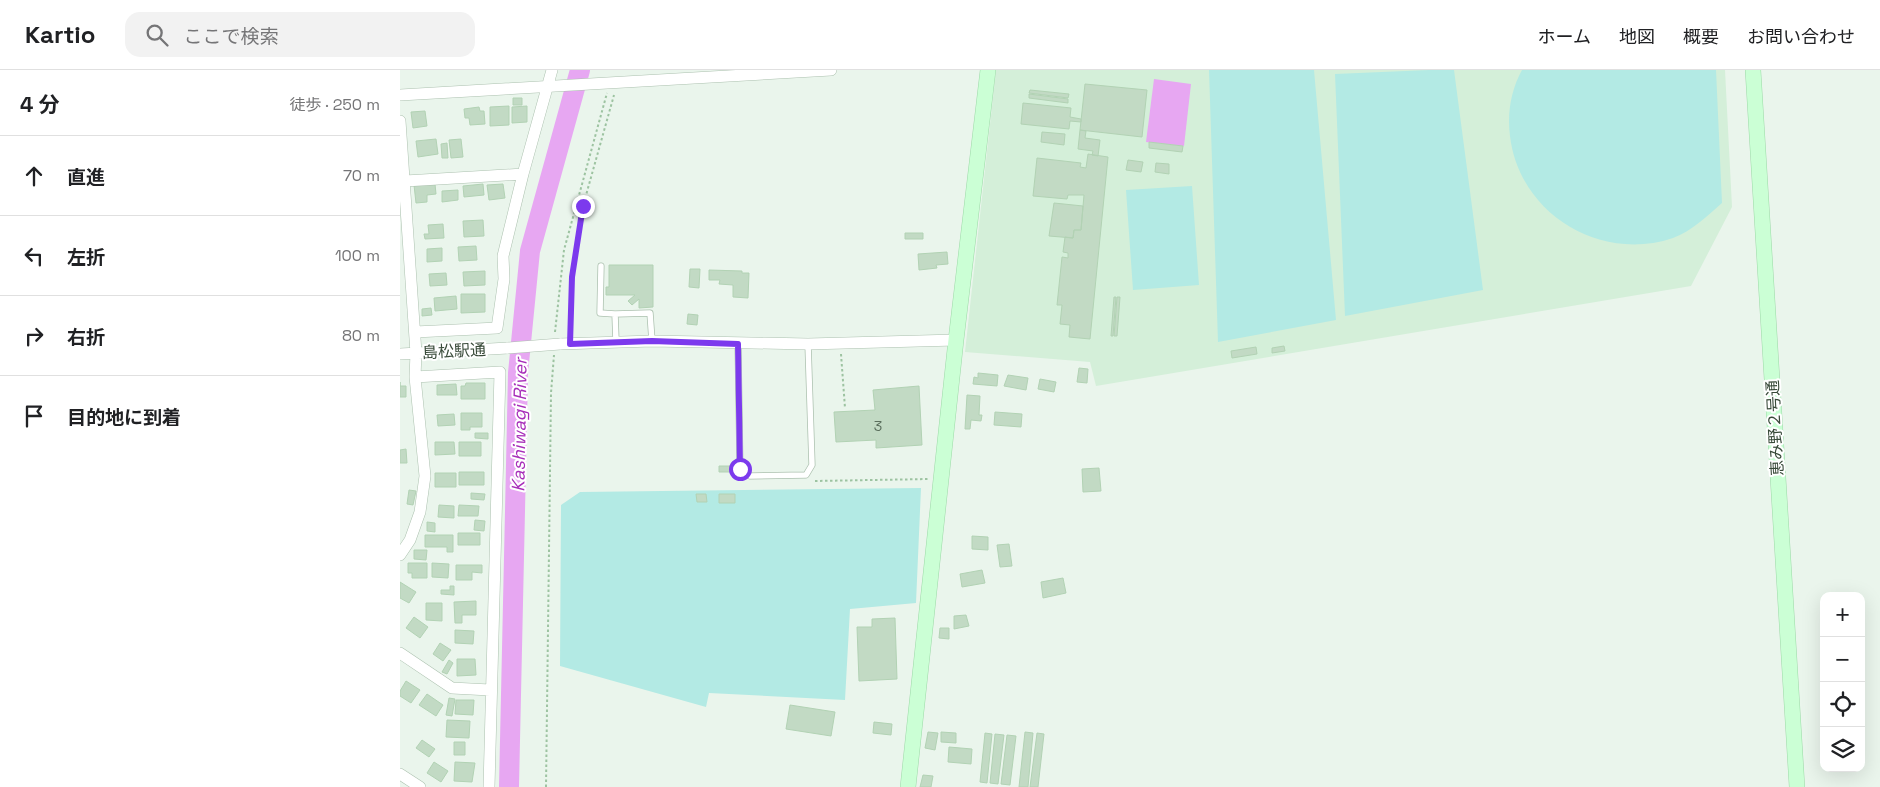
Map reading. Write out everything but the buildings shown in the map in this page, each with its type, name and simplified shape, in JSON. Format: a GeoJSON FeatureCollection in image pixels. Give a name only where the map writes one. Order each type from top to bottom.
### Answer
{"type":"FeatureCollection","features":[{"type":"Feature","properties":{"kind":"street"},"geometry":{"type":"LineString","coordinates":[[415,332],[497,328],[504,280],[502,256],[552,70]]}},
{"type":"Feature","properties":{"kind":"street"},"geometry":{"type":"LineString","coordinates":[[400,95],[548,87],[610,86],[831,70]]}},
{"type":"Feature","properties":{"kind":"street"},"geometry":{"type":"LineString","coordinates":[[908,787],[956,340],[988,70]]}},
{"type":"Feature","properties":{"kind":"street","name":"恵み野２号通"},"geometry":{"type":"LineString","coordinates":[[1753,70],[1797,787]]}},
{"type":"Feature","properties":{"kind":"street"},"geometry":{"type":"LineString","coordinates":[[400,120],[405,181],[403,205],[415,332],[415,377],[425,476],[420,512],[410,540],[400,554]]}},
{"type":"Feature","properties":{"kind":"street"},"geometry":{"type":"LineString","coordinates":[[405,181],[523,174]]}},
{"type":"Feature","properties":{"kind":"street","name":"島松駅通"},"geometry":{"type":"LineString","coordinates":[[400,354],[616,341],[840,344],[956,340]]}},
{"type":"Feature","properties":{"kind":"street"},"geometry":{"type":"LineString","coordinates":[[415,377],[500,372],[490,690],[489,787]]}},
{"type":"Feature","properties":{"kind":"street"},"geometry":{"type":"LineString","coordinates":[[400,652],[452,688],[490,690]]}},
{"type":"Feature","properties":{"kind":"street"},"geometry":{"type":"LineString","coordinates":[[400,774],[420,787]]}},
{"type":"Feature","properties":{"kind":"lane"},"geometry":{"type":"LineString","coordinates":[[601,266],[600,313],[650,313],[652,341]]}},
{"type":"Feature","properties":{"kind":"lane"},"geometry":{"type":"LineString","coordinates":[[615,314],[616,341]]}},
{"type":"Feature","properties":{"kind":"lane"},"geometry":{"type":"LineString","coordinates":[[738,344],[740,469],[750,476],[806,475],[812,465],[808,344]]}},
{"type":"Feature","properties":{"kind":"path"},"geometry":{"type":"LineString","coordinates":[[560,343],[564,250],[610,86]]}},
{"type":"Feature","properties":{"kind":"path"},"geometry":{"type":"LineString","coordinates":[[546,787],[551,393],[583,206],[610,86]]}},
{"type":"Feature","properties":{"kind":"path"},"geometry":{"type":"LineString","coordinates":[[840,344],[845,408]]}},
{"type":"Feature","properties":{"kind":"path"},"geometry":{"type":"LineString","coordinates":[[815,482],[942,479]]}},
{"type":"Feature","properties":{"kind":"shaded area"},"geometry":{"type":"Polygon","coordinates":[[[996,70],[1725,70],[1732,207],[1691,286],[1096,386],[1090,362],[965,352],[996,70]]]}},
{"type":"Feature","properties":{"kind":"shaded area"},"geometry":{"type":"Polygon","coordinates":[[[1209,70],[1314,70],[1336,320],[1218,342],[1209,70]]]}},
{"type":"Feature","properties":{"kind":"shaded area"},"geometry":{"type":"Polygon","coordinates":[[[1454,70],[1483,290],[1345,316],[1335,74],[1454,70]]]}},
{"type":"Feature","properties":{"kind":"shaded area"},"geometry":{"type":"Polygon","coordinates":[[[1522,70],[1716,70],[1722,203],[1699,223],[1680,235],[1645,244],[1618,243],[1591,237],[1567,225],[1546,209],[1529,188],[1517,164],[1510,136],[1509,119],[1513,94],[1522,70]]]}},
{"type":"Feature","properties":{"kind":"shaded area"},"geometry":{"type":"Polygon","coordinates":[[[1154,79],[1191,84],[1184,146],[1146,142],[1154,79]]]}},
{"type":"Feature","properties":{"kind":"shaded area"},"geometry":{"type":"Polygon","coordinates":[[[1192,186],[1199,285],[1133,290],[1126,190],[1192,186]]]}},
{"type":"Feature","properties":{"kind":"shaded area"},"geometry":{"type":"Polygon","coordinates":[[[921,488],[916,603],[850,609],[845,700],[709,693],[706,707],[560,666],[561,505],[580,492],[921,488]]]}},
{"type":"Feature","properties":{"kind":"waterway","name":"Kashiwagi River"},"geometry":{"type":"LineString","coordinates":[[509,787],[518,373],[530,251],[580,70]]}},
{"type":"Feature","properties":{"kind":"route"},"geometry":{"type":"LineString","coordinates":[[583,206],[572,277],[570,344],[652,341],[738,344],[740,469]]}}]}
